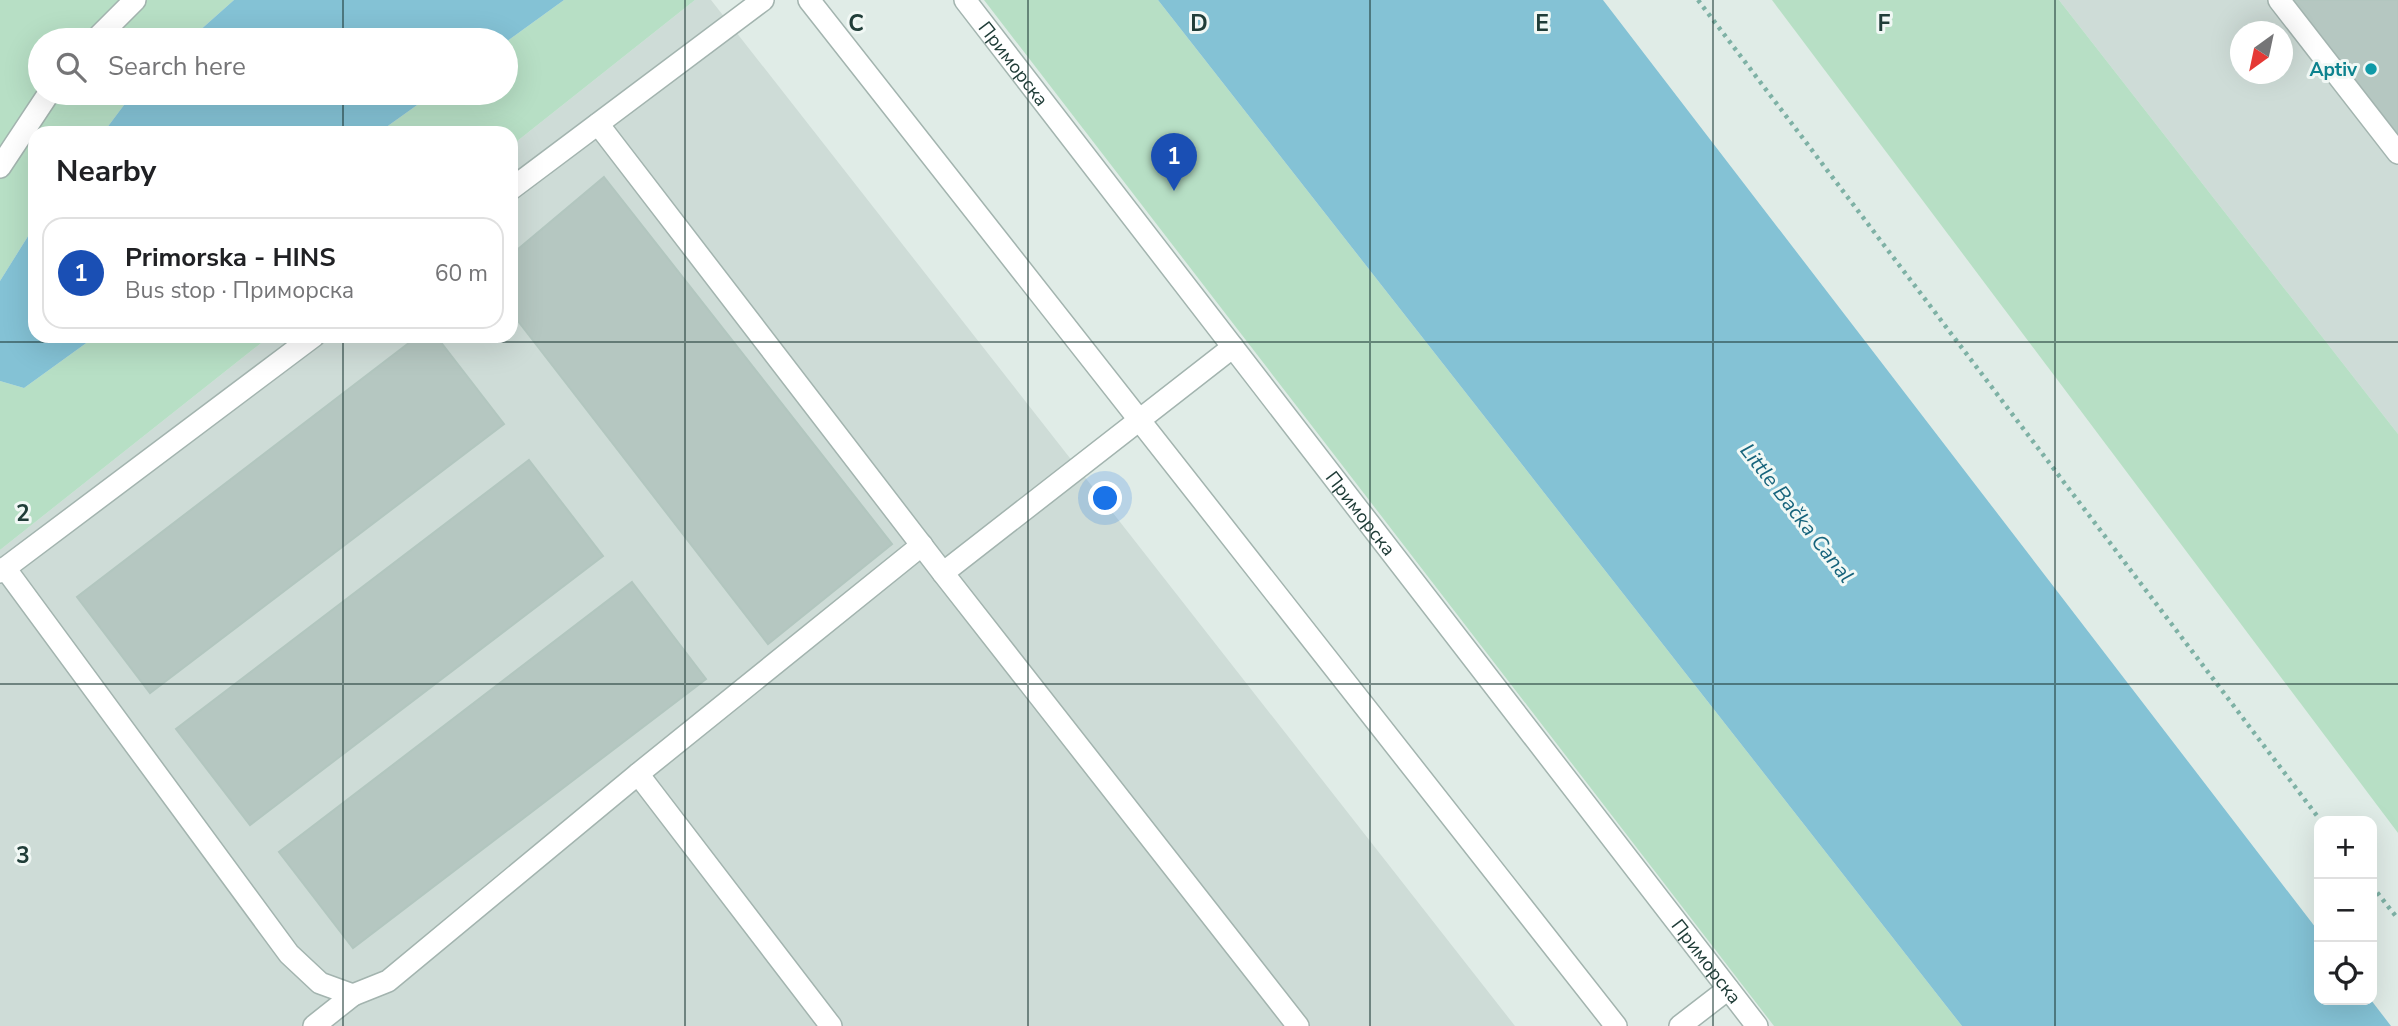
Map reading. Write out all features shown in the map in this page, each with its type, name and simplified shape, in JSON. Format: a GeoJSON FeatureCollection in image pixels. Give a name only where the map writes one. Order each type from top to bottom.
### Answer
{"type":"FeatureCollection","features":[{"type":"Feature","properties":{"kind":"street"},"geometry":{"type":"LineString","coordinates":[[107,28],[135,0]]}},
{"type":"Feature","properties":{"kind":"street"},"geometry":{"type":"LineString","coordinates":[[518,184],[763,0]]}},
{"type":"Feature","properties":{"kind":"street"},"geometry":{"type":"LineString","coordinates":[[809,0],[1616,1026]]}},
{"type":"Feature","properties":{"kind":"street","name":"Приморска"},"geometry":{"type":"LineString","coordinates":[[965,0],[1757,1026]]}},
{"type":"Feature","properties":{"kind":"street"},"geometry":{"type":"LineString","coordinates":[[2279,0],[2398,153]]}},
{"type":"Feature","properties":{"kind":"street"},"geometry":{"type":"LineString","coordinates":[[0,167],[41,105]]}},
{"type":"Feature","properties":{"kind":"street"},"geometry":{"type":"LineString","coordinates":[[598,124],[943,573],[1298,1026]]}},
{"type":"Feature","properties":{"kind":"street"},"geometry":{"type":"LineString","coordinates":[[305,343],[2,570],[289,954],[320,983],[353,995]]}},
{"type":"Feature","properties":{"kind":"street"},"geometry":{"type":"LineString","coordinates":[[943,573],[1233,347]]}},
{"type":"Feature","properties":{"kind":"street"},"geometry":{"type":"LineString","coordinates":[[314,1026],[353,995],[388,981],[638,774],[922,545]]}},
{"type":"Feature","properties":{"kind":"street"},"geometry":{"type":"LineString","coordinates":[[638,774],[831,1026]]}},
{"type":"Feature","properties":{"kind":"street"},"geometry":{"type":"LineString","coordinates":[[1680,1026],[1728,989]]}},
{"type":"Feature","properties":{"kind":"path"},"geometry":{"type":"LineString","coordinates":[[1698,0],[2317,816]]}},
{"type":"Feature","properties":{"kind":"path"},"geometry":{"type":"LineString","coordinates":[[2377,892],[2398,919]]}},
{"type":"Feature","properties":{"kind":"shaded area"},"geometry":{"type":"Polygon","coordinates":[[[695,0],[711,0],[1515,1026],[0,1026],[0,550],[261,343],[518,343],[518,140],[695,0]]]}},
{"type":"Feature","properties":{"kind":"shaded area"},"geometry":{"type":"Polygon","coordinates":[[[2059,0],[2398,0],[2398,434],[2059,0]]]}},
{"type":"Feature","properties":{"kind":"green space"},"geometry":{"type":"Polygon","coordinates":[[[0,0],[234,0],[202,28],[28,28],[28,105],[124,105],[108,126],[28,126],[28,236],[0,281],[0,0]]]}},
{"type":"Feature","properties":{"kind":"green space"},"geometry":{"type":"Polygon","coordinates":[[[564,0],[695,0],[518,140],[518,126],[388,126],[417,105],[518,105],[518,33],[564,0]]]}},
{"type":"Feature","properties":{"kind":"green space"},"geometry":{"type":"Polygon","coordinates":[[[984,0],[1158,0],[1962,1026],[1774,1026],[984,0]]]}},
{"type":"Feature","properties":{"kind":"green space"},"geometry":{"type":"Polygon","coordinates":[[[1772,0],[2059,0],[2398,434],[2398,833],[1772,0]]]}},
{"type":"Feature","properties":{"kind":"green space"},"geometry":{"type":"Polygon","coordinates":[[[86,343],[261,343],[0,550],[0,381],[24,388],[86,343]]]}},
{"type":"Feature","properties":{"kind":"water"},"geometry":{"type":"Polygon","coordinates":[[[234,0],[564,0],[518,33],[518,28],[202,28],[234,0]]]}},
{"type":"Feature","properties":{"kind":"water","name":"Little Bačka Canal"},"geometry":{"type":"Polygon","coordinates":[[[1158,0],[1603,0],[2314,925],[2314,1005],[2375,1005],[2391,1026],[1962,1026],[1158,0]]]}},
{"type":"Feature","properties":{"kind":"water"},"geometry":{"type":"Polygon","coordinates":[[[124,105],[417,105],[388,126],[108,126],[124,105]]]}},
{"type":"Feature","properties":{"kind":"water"},"geometry":{"type":"Polygon","coordinates":[[[28,236],[28,343],[86,343],[24,388],[0,381],[0,281],[28,236]]]}},
{"type":"Feature","properties":{"kind":"building","name":"Aptiv"},"geometry":{"type":"Polygon","coordinates":[[[2290,0],[2398,0],[2398,138],[2290,0]]]}},
{"type":"Feature","properties":{"kind":"building"},"geometry":{"type":"Polygon","coordinates":[[[604,177],[892,544],[768,644],[518,321],[518,249],[604,177]]]}},
{"type":"Feature","properties":{"kind":"building"},"geometry":{"type":"Polygon","coordinates":[[[409,343],[441,343],[504,424],[150,693],[77,597],[409,343]]]}},
{"type":"Feature","properties":{"kind":"building"},"geometry":{"type":"Polygon","coordinates":[[[529,460],[603,556],[250,825],[176,729],[529,460]]]}},
{"type":"Feature","properties":{"kind":"building"},"geometry":{"type":"Polygon","coordinates":[[[632,582],[706,679],[353,948],[279,852],[632,582]]]}},
{"type":"Feature","properties":{"kind":"place","name":"Aptiv"},"geometry":{"type":"Point","coordinates":[2371,69]}},
{"type":"Feature","properties":{"kind":"place","name":"Primorska - HINS"},"geometry":{"type":"Point","coordinates":[1174,191]}}]}
